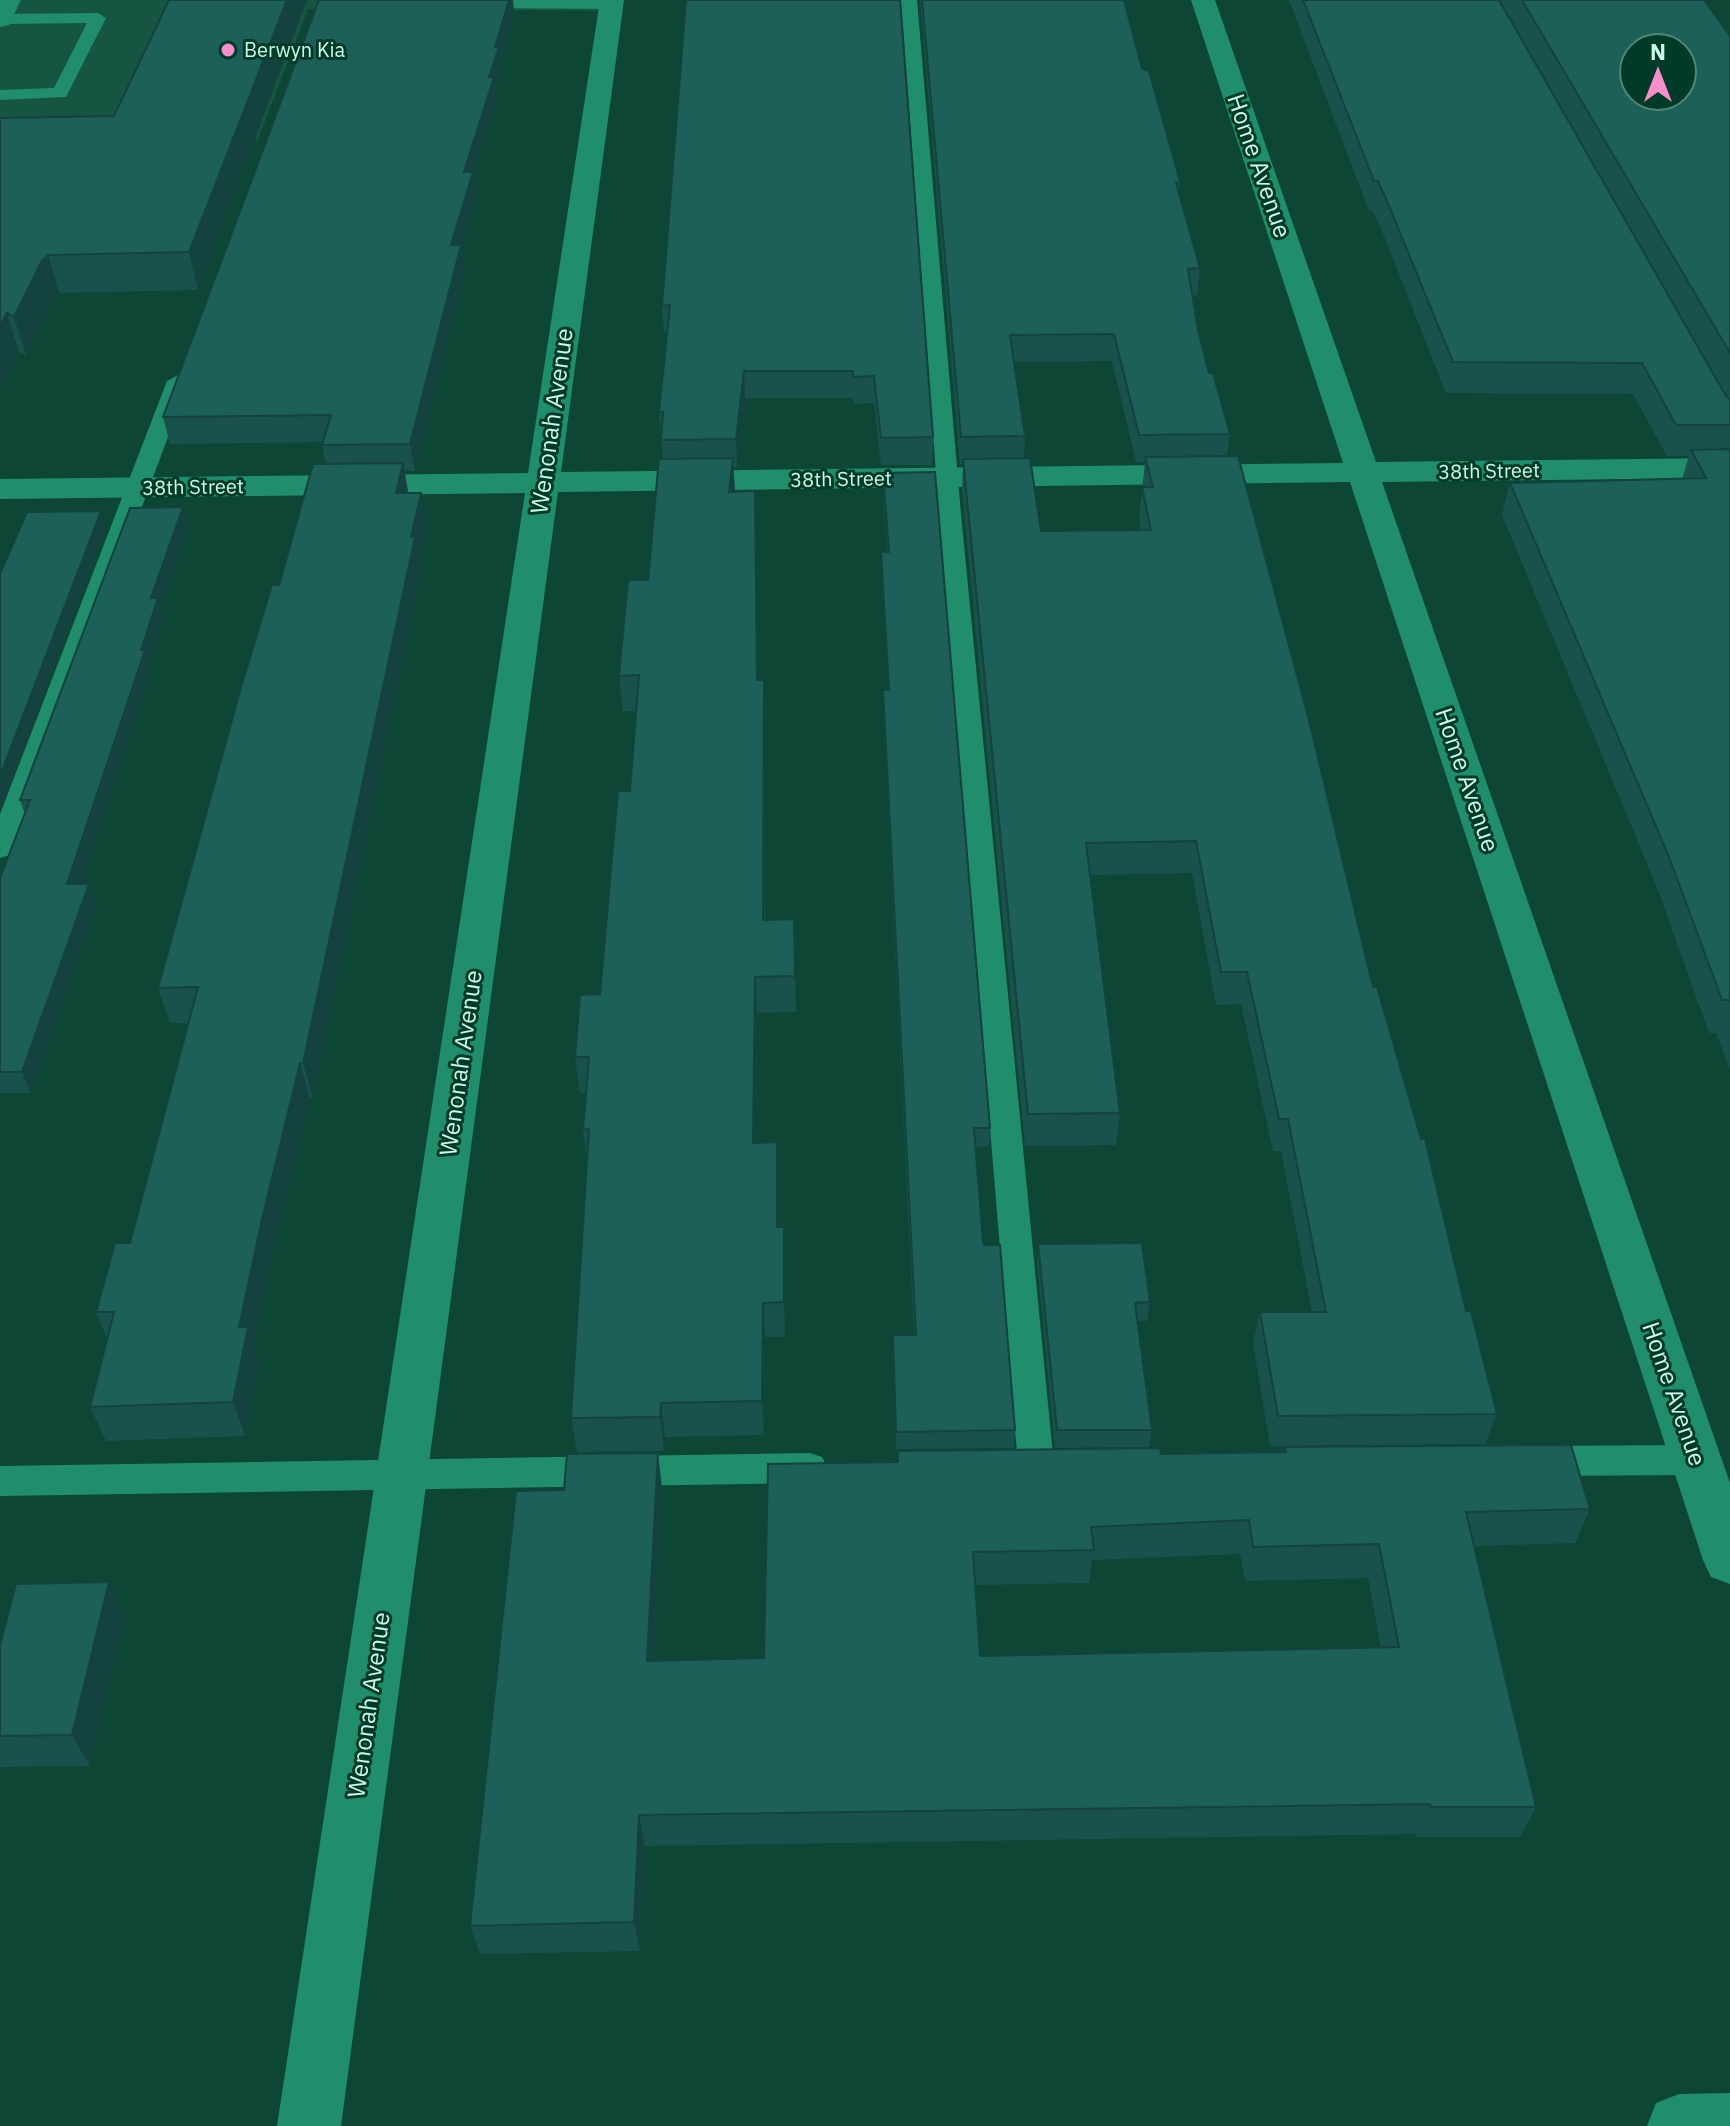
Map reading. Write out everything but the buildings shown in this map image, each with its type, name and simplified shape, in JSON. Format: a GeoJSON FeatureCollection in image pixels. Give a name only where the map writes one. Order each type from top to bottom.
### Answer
{"type":"FeatureCollection","features":[{"type":"Feature","properties":{"kind":"street"},"geometry":{"type":"LineString","coordinates":[[0,19],[9,0]]}},
{"type":"Feature","properties":{"kind":"street","name":"Home Avenue"},"geometry":{"type":"LineString","coordinates":[[1203,0],[1730,1560]]}},
{"type":"Feature","properties":{"kind":"street","name":"Wenonah Avenue"},"geometry":{"type":"LineString","coordinates":[[309,2126],[612,2]]}},
{"type":"Feature","properties":{"kind":"street","name":"38th Street"},"geometry":{"type":"LineString","coordinates":[[0,489],[1730,468]]}},
{"type":"Feature","properties":{"kind":"street"},"geometry":{"type":"LineString","coordinates":[[1679,2126],[1730,2125]]}},
{"type":"Feature","properties":{"kind":"lane"},"geometry":{"type":"LineString","coordinates":[[909,0],[947,478],[1036,1465]]}},
{"type":"Feature","properties":{"kind":"lane"},"geometry":{"type":"LineString","coordinates":[[454,5],[612,2]]}},
{"type":"Feature","properties":{"kind":"lane"},"geometry":{"type":"LineString","coordinates":[[0,19],[98,18],[60,93],[0,95]]}},
{"type":"Feature","properties":{"kind":"lane"},"geometry":{"type":"LineString","coordinates":[[0,849],[185,361]]}},
{"type":"Feature","properties":{"kind":"lane"},"geometry":{"type":"LineString","coordinates":[[1507,1461],[1696,1460]]}},
{"type":"Feature","properties":{"kind":"lane"},"geometry":{"type":"LineString","coordinates":[[0,1481],[846,1467]]}},
{"type":"Feature","properties":{"kind":"shaded area"},"geometry":{"type":"Polygon","coordinates":[[[0,0],[605,0],[603,11],[308,9],[258,140],[0,147],[0,0]]]}},
{"type":"Feature","properties":{"kind":"place","name":"Berwyn Kia"},"geometry":{"type":"Point","coordinates":[228,50]}}]}
